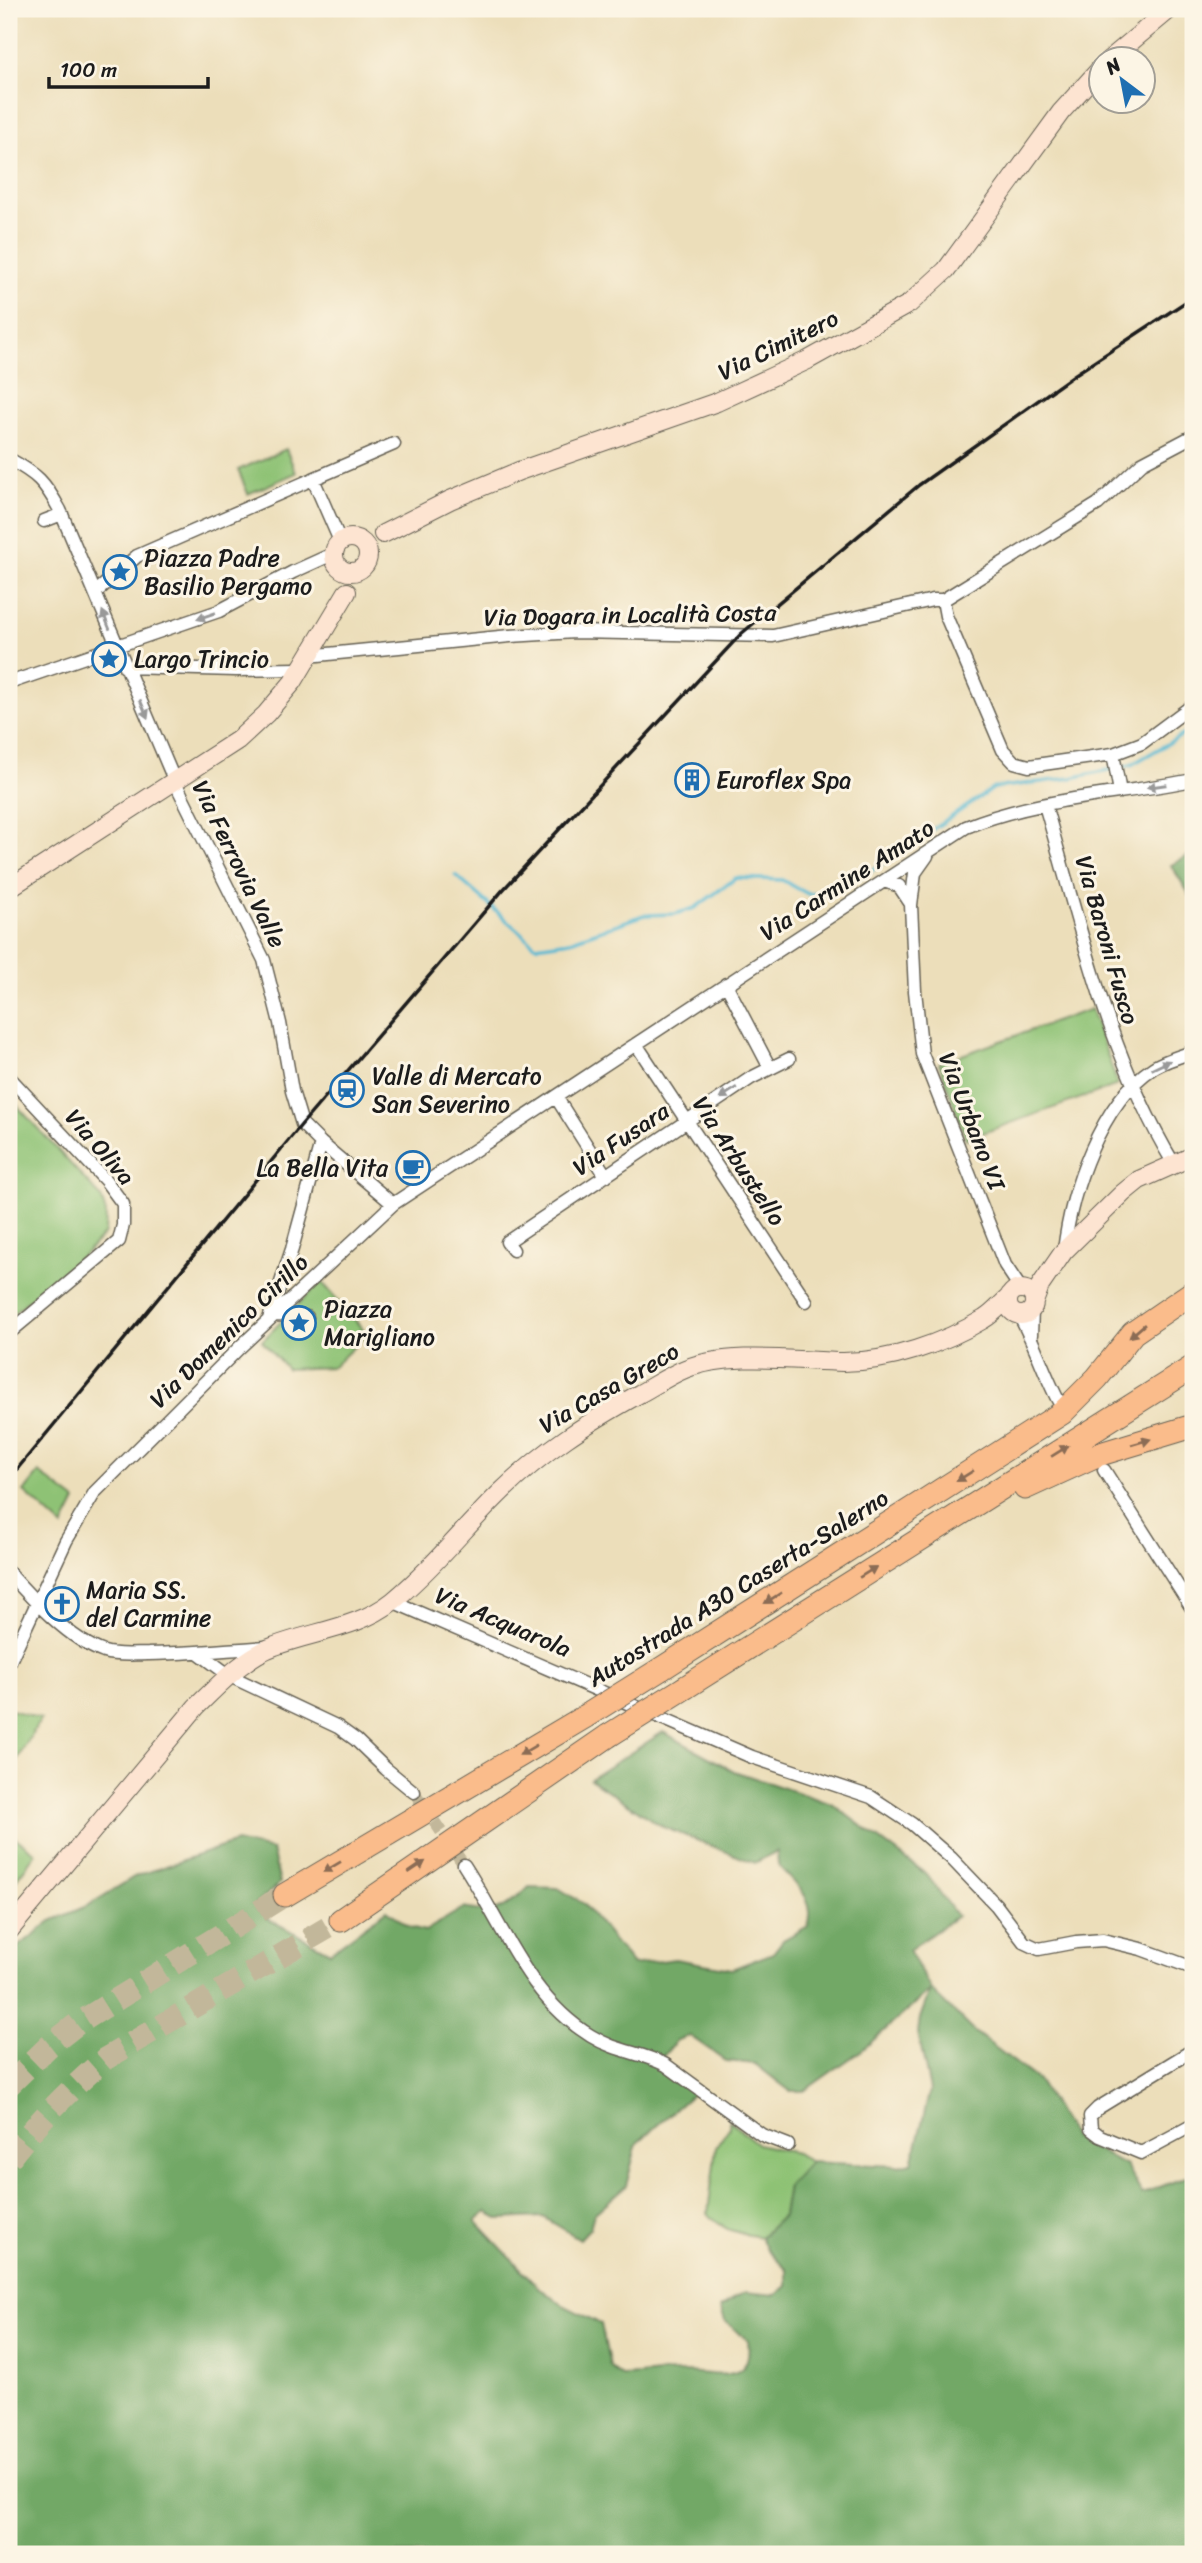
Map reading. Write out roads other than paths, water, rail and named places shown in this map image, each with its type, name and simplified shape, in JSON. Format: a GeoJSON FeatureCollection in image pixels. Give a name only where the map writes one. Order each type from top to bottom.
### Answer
{"type":"FeatureCollection","features":[{"type":"Feature","properties":{"kind":"highway","name":"Autostrada A30 Caserta-Salerno"},"geometry":{"type":"LineString","coordinates":[[285,1895],[586,1716],[1062,1413],[1097,1378],[1133,1333],[1193,1292]]}},
{"type":"Feature","properties":{"kind":"highway"},"geometry":{"type":"LineString","coordinates":[[341,1920],[608,1737],[1193,1367]]}},
{"type":"Feature","properties":{"kind":"highway"},"geometry":{"type":"LineString","coordinates":[[901,1552],[1097,1455],[1193,1426]]}},
{"type":"Feature","properties":{"kind":"main road"},"geometry":{"type":"LineString","coordinates":[[1126,46],[1170,9]]}},
{"type":"Feature","properties":{"kind":"main road","name":"Via Cimitero"},"geometry":{"type":"LineString","coordinates":[[9,888],[176,782],[237,740],[266,714],[304,663],[347,592],[364,554],[383,534],[450,500],[519,471],[717,402],[808,360],[909,304],[946,270],[1061,112],[1086,85]]}},
{"type":"Feature","properties":{"kind":"main road"},"geometry":{"type":"LineString","coordinates":[[339,556],[352,572],[364,554],[350,537],[339,556],[347,592]]}},
{"type":"Feature","properties":{"kind":"main road","name":"Via Casa Greco"},"geometry":{"type":"LineString","coordinates":[[392,1601],[432,1565],[501,1492],[550,1447],[686,1368],[713,1361],[768,1358],[847,1362],[884,1357],[923,1347],[1022,1300],[1064,1251],[1123,1193],[1139,1180],[1193,1156]]}},
{"type":"Feature","properties":{"kind":"main road"},"geometry":{"type":"LineString","coordinates":[[9,1931],[196,1707],[230,1676],[272,1646],[349,1624],[375,1613],[392,1601]]}},
{"type":"Feature","properties":{"kind":"street","name":"Via Dogara in Località Costa"},"geometry":{"type":"LineString","coordinates":[[125,667],[304,663],[510,636],[575,632],[773,636],[943,600],[1098,504],[1142,463],[1193,436]]}},
{"type":"Feature","properties":{"kind":"street"},"geometry":{"type":"LineString","coordinates":[[95,593],[137,556],[394,444]]}},
{"type":"Feature","properties":{"kind":"street","name":"Via Ferrovia Valle"},"geometry":{"type":"LineString","coordinates":[[9,459],[37,475],[48,488],[62,514],[176,782],[264,960],[302,1124],[320,1143],[393,1203]]}},
{"type":"Feature","properties":{"kind":"street"},"geometry":{"type":"LineString","coordinates":[[9,683],[219,611],[293,572],[326,557],[339,556],[313,480]]}},
{"type":"Feature","properties":{"kind":"street"},"geometry":{"type":"LineString","coordinates":[[44,521],[62,514]]}},
{"type":"Feature","properties":{"kind":"street"},"geometry":{"type":"LineString","coordinates":[[943,600],[946,616],[1003,750],[1014,762],[1029,766],[1113,757],[1142,743],[1193,705]]}},
{"type":"Feature","properties":{"kind":"street"},"geometry":{"type":"LineString","coordinates":[[1113,757],[1119,786]]}},
{"type":"Feature","properties":{"kind":"street","name":"Via Carmine Amato"},"geometry":{"type":"LineString","coordinates":[[932,849],[966,827],[993,816],[1119,786],[1193,780]]}},
{"type":"Feature","properties":{"kind":"street","name":"Via Baroni Fusco"},"geometry":{"type":"LineString","coordinates":[[1045,805],[1092,975],[1114,1039],[1133,1086],[1174,1164]]}},
{"type":"Feature","properties":{"kind":"street","name":"Via Urbano VI"},"geometry":{"type":"LineString","coordinates":[[911,905],[899,886],[898,878],[932,849]]}},
{"type":"Feature","properties":{"kind":"street","name":"Via Carmine Amato"},"geometry":{"type":"LineString","coordinates":[[556,1097],[884,881],[909,871]]}},
{"type":"Feature","properties":{"kind":"street","name":"Via Urbano VI"},"geometry":{"type":"LineString","coordinates":[[909,871],[915,990],[922,1054],[1005,1265],[1022,1300]]}},
{"type":"Feature","properties":{"kind":"street"},"geometry":{"type":"LineString","coordinates":[[884,881],[899,886]]}},
{"type":"Feature","properties":{"kind":"street"},"geometry":{"type":"LineString","coordinates":[[726,984],[770,1068]]}},
{"type":"Feature","properties":{"kind":"street","name":"Via Arbustello"},"geometry":{"type":"LineString","coordinates":[[636,1044],[806,1301]]}},
{"type":"Feature","properties":{"kind":"street"},"geometry":{"type":"LineString","coordinates":[[1064,1251],[1067,1222],[1079,1181],[1118,1103],[1153,1068],[1193,1052]]}},
{"type":"Feature","properties":{"kind":"street","name":"Via Fusara"},"geometry":{"type":"LineString","coordinates":[[513,1250],[507,1242],[687,1120],[789,1059]]}},
{"type":"Feature","properties":{"kind":"street","name":"Via Oliva"},"geometry":{"type":"LineString","coordinates":[[9,1077],[106,1181],[123,1204],[123,1225],[119,1241],[9,1333]]}},
{"type":"Feature","properties":{"kind":"street"},"geometry":{"type":"LineString","coordinates":[[556,1097],[606,1176]]}},
{"type":"Feature","properties":{"kind":"street","name":"Via Domenico Cirillo"},"geometry":{"type":"LineString","coordinates":[[9,1663],[35,1602],[95,1492],[393,1203],[556,1097]]}},
{"type":"Feature","properties":{"kind":"street"},"geometry":{"type":"LineString","coordinates":[[307,1317],[272,1319],[320,1143]]}},
{"type":"Feature","properties":{"kind":"street"},"geometry":{"type":"LineString","coordinates":[[1022,1300],[1031,1336],[1059,1402]]}},
{"type":"Feature","properties":{"kind":"street"},"geometry":{"type":"LineString","coordinates":[[1104,1470],[1193,1610]]}},
{"type":"Feature","properties":{"kind":"street"},"geometry":{"type":"LineString","coordinates":[[9,1573],[35,1602],[70,1631],[105,1652],[199,1653],[272,1646]]}},
{"type":"Feature","properties":{"kind":"street","name":"Via Acquarola"},"geometry":{"type":"LineString","coordinates":[[392,1601],[752,1757],[870,1797],[912,1824],[951,1858],[996,1905],[1024,1942],[1039,1949],[1103,1940],[1141,1949],[1193,1968]]}},
{"type":"Feature","properties":{"kind":"street"},"geometry":{"type":"LineString","coordinates":[[199,1653],[230,1676],[338,1727],[414,1792]]}},
{"type":"Feature","properties":{"kind":"street"},"geometry":{"type":"LineString","coordinates":[[464,1865],[527,1973],[556,2010],[590,2036],[621,2052],[653,2058],[666,2065],[762,2135],[788,2145]]}},
{"type":"Feature","properties":{"kind":"street"},"geometry":{"type":"LineString","coordinates":[[1193,2050],[1098,2108],[1090,2116],[1091,2129],[1100,2136],[1141,2153],[1193,2125]]}},
{"type":"Feature","properties":{"kind":"waterway"},"geometry":{"type":"LineString","coordinates":[[455,875],[536,946],[570,941],[644,915],[675,914],[695,908],[736,878],[782,880],[808,894],[823,894],[859,879],[994,788],[1071,778],[1131,765],[1193,729]]}},
{"type":"Feature","properties":{"kind":"tunnel"},"geometry":{"type":"LineString","coordinates":[[414,1792],[464,1865]]}},
{"type":"Feature","properties":{"kind":"tunnel"},"geometry":{"type":"LineString","coordinates":[[9,2085],[49,2046],[77,2024],[285,1895]]}},
{"type":"Feature","properties":{"kind":"tunnel"},"geometry":{"type":"LineString","coordinates":[[9,2159],[54,2106],[105,2059],[341,1920]]}},
{"type":"Feature","properties":{"kind":"railway"},"geometry":{"type":"LineString","coordinates":[[9,1479],[302,1124],[502,891],[741,634],[919,485],[1074,375],[1193,297]]}},
{"type":"Feature","properties":{"kind":"place","name":"Piazza Padre Basilio Pergamo"},"geometry":{"type":"Point","coordinates":[120,572]}},
{"type":"Feature","properties":{"kind":"place","name":"Largo Trincio"},"geometry":{"type":"Point","coordinates":[109,659]}},
{"type":"Feature","properties":{"kind":"place","name":"Euroflex Spa"},"geometry":{"type":"Point","coordinates":[692,780]}},
{"type":"Feature","properties":{"kind":"place","name":"Valle di Mercato San Severino"},"geometry":{"type":"Point","coordinates":[347,1090]}},
{"type":"Feature","properties":{"kind":"place","name":"La Bella Vita"},"geometry":{"type":"Point","coordinates":[413,1168]}},
{"type":"Feature","properties":{"kind":"place","name":"Piazza Marigliano"},"geometry":{"type":"Point","coordinates":[299,1323]}},
{"type":"Feature","properties":{"kind":"place","name":"Maria SS. del Carmine"},"geometry":{"type":"Point","coordinates":[62,1604]}}]}
